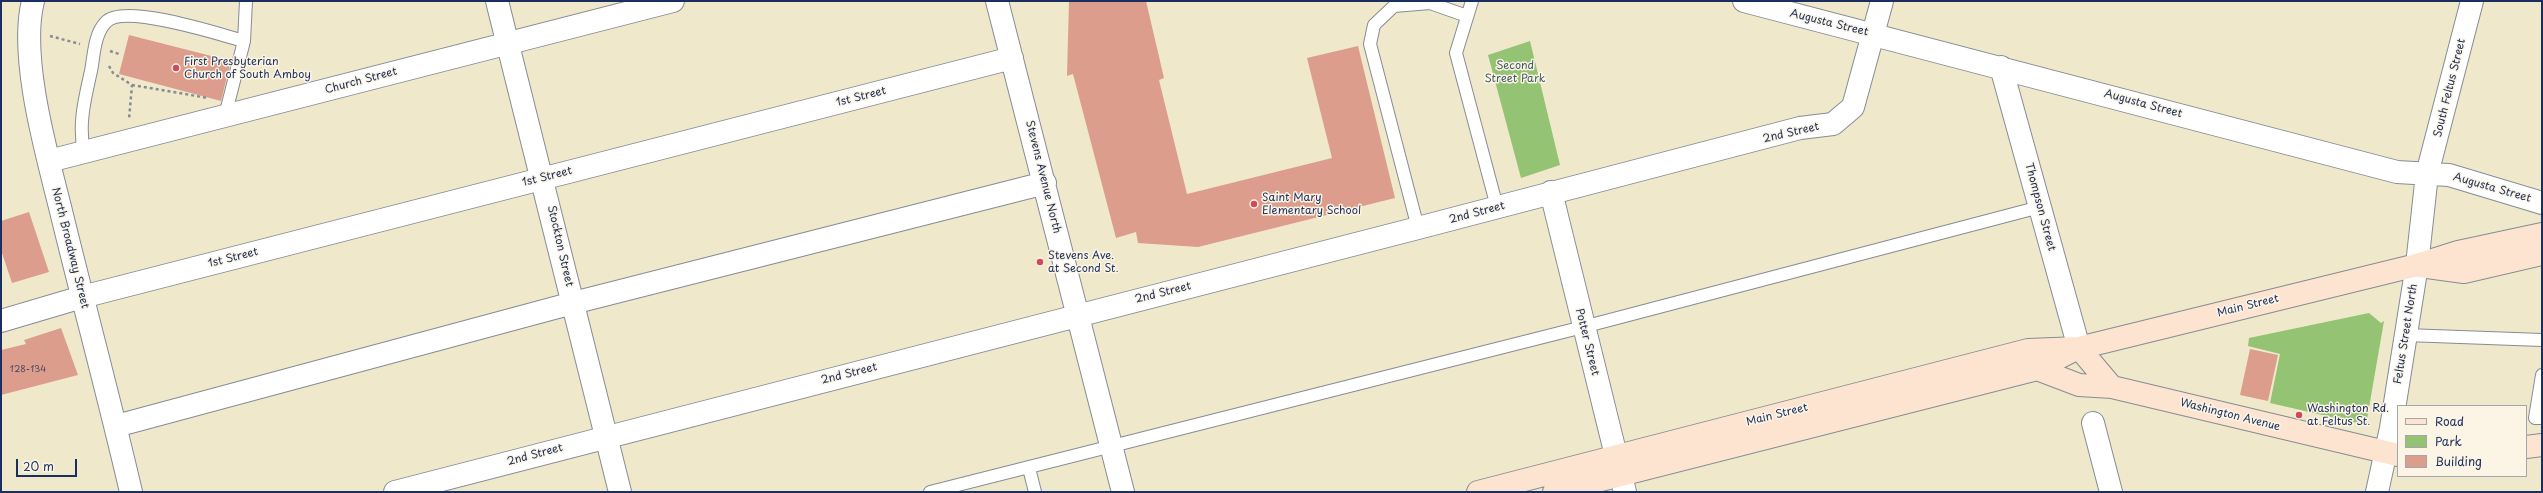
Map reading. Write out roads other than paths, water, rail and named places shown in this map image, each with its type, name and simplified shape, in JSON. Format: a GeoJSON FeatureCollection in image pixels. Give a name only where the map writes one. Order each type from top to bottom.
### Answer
{"type":"FeatureCollection","features":[{"type":"Feature","properties":{"kind":"main road","name":"Main Street"},"geometry":{"type":"LineString","coordinates":[[1478,492],[1621,474],[2028,350],[2079,348],[2417,265],[2458,252],[2542,234]]}},
{"type":"Feature","properties":{"kind":"main road","name":"Main Street"},"geometry":{"type":"LineString","coordinates":[[2417,265],[2464,272],[2542,254]]}},
{"type":"Feature","properties":{"kind":"main road","name":"Main Street"},"geometry":{"type":"LineString","coordinates":[[1554,492],[2037,369],[2079,348]]}},
{"type":"Feature","properties":{"kind":"main road"},"geometry":{"type":"LineString","coordinates":[[2079,348],[2112,388]]}},
{"type":"Feature","properties":{"kind":"main road","name":"Washington Avenue"},"geometry":{"type":"LineString","coordinates":[[2037,369],[2079,385],[2112,388],[2393,454]]}},
{"type":"Feature","properties":{"kind":"main road"},"geometry":{"type":"LineString","coordinates":[[2527,447],[2542,445]]}},
{"type":"Feature","properties":{"kind":"street","name":"North Broadway Street"},"geometry":{"type":"LineString","coordinates":[[33,1],[28,37],[30,63],[49,161],[82,297],[116,426],[131,492]]}},
{"type":"Feature","properties":{"kind":"street","name":"Stockton Street"},"geometry":{"type":"LineString","coordinates":[[498,1],[544,178],[573,303],[620,492]]}},
{"type":"Feature","properties":{"kind":"street","name":"Church Street"},"geometry":{"type":"LineString","coordinates":[[49,161],[127,141],[227,110],[508,43],[673,1]]}},
{"type":"Feature","properties":{"kind":"street","name":"Stevens Avenue North"},"geometry":{"type":"LineString","coordinates":[[997,1],[1123,492]]}},
{"type":"Feature","properties":{"kind":"street","name":"Augusta Street"},"geometry":{"type":"LineString","coordinates":[[1744,1],[2001,67],[2397,172],[2449,175],[2542,203]]}},
{"type":"Feature","properties":{"kind":"street","name":"2nd Street"},"geometry":{"type":"LineString","coordinates":[[395,492],[606,436],[1418,228],[1800,128],[1833,124],[1853,107],[1882,1]]}},
{"type":"Feature","properties":{"kind":"street","name":"South Feltus Street"},"geometry":{"type":"LineString","coordinates":[[2427,174],[2472,1]]}},
{"type":"Feature","properties":{"kind":"street","name":"1st Street"},"geometry":{"type":"LineString","coordinates":[[1,321],[82,297],[1012,58]]}},
{"type":"Feature","properties":{"kind":"street","name":"Thompson Street"},"geometry":{"type":"LineString","coordinates":[[2001,67],[2079,348]]}},
{"type":"Feature","properties":{"kind":"street","name":"Feltus Street North"},"geometry":{"type":"LineString","coordinates":[[2398,405],[2406,335],[2417,265],[2427,174]]}},
{"type":"Feature","properties":{"kind":"street"},"geometry":{"type":"LineString","coordinates":[[116,426],[573,303],[1045,184]]}},
{"type":"Feature","properties":{"kind":"street","name":"Potter Street"},"geometry":{"type":"LineString","coordinates":[[1551,192],[1583,326],[1621,474]]}},
{"type":"Feature","properties":{"kind":"street","name":"Feltus Street North"},"geometry":{"type":"LineString","coordinates":[[2377,492],[2393,454],[2397,417]]}},
{"type":"Feature","properties":{"kind":"street"},"geometry":{"type":"LineString","coordinates":[[2093,423],[2111,492]]}},
{"type":"Feature","properties":{"kind":"lane"},"geometry":{"type":"LineString","coordinates":[[227,110],[244,41],[246,1]]}},
{"type":"Feature","properties":{"kind":"lane"},"geometry":{"type":"LineString","coordinates":[[1472,1],[1456,53],[1497,207]]}},
{"type":"Feature","properties":{"kind":"lane"},"geometry":{"type":"LineString","coordinates":[[1418,228],[1370,44],[1374,25],[1394,6],[1430,3],[1467,16]]}},
{"type":"Feature","properties":{"kind":"lane"},"geometry":{"type":"LineString","coordinates":[[84,152],[81,118],[98,34],[106,22],[119,16],[156,18],[244,41]]}},
{"type":"Feature","properties":{"kind":"lane"},"geometry":{"type":"LineString","coordinates":[[930,492],[1112,447],[1232,414],[1583,326],[2040,207]]}},
{"type":"Feature","properties":{"kind":"lane"},"geometry":{"type":"LineString","coordinates":[[2406,335],[2542,340]]}},
{"type":"Feature","properties":{"kind":"lane"},"geometry":{"type":"LineString","coordinates":[[2542,375],[2535,418],[2542,418]]}},
{"type":"Feature","properties":{"kind":"lane"},"geometry":{"type":"LineString","coordinates":[[1029,468],[1035,492]]}},
{"type":"Feature","properties":{"kind":"place","name":"First Presbyterian Church of South Amboy"},"geometry":{"type":"Point","coordinates":[176,68]}},
{"type":"Feature","properties":{"kind":"place","name":"Saint Mary Elementary School"},"geometry":{"type":"Point","coordinates":[1254,204]}},
{"type":"Feature","properties":{"kind":"place","name":"Stevens Ave. at Second St."},"geometry":{"type":"Point","coordinates":[1040,262]}},
{"type":"Feature","properties":{"kind":"place","name":"Washington Rd. at Feltus St."},"geometry":{"type":"Point","coordinates":[2299,415]}},
{"type":"Feature","properties":{"kind":"park label","name":"Second Street Park"},"geometry":{"type":"Point","coordinates":[1515,72]}}]}
